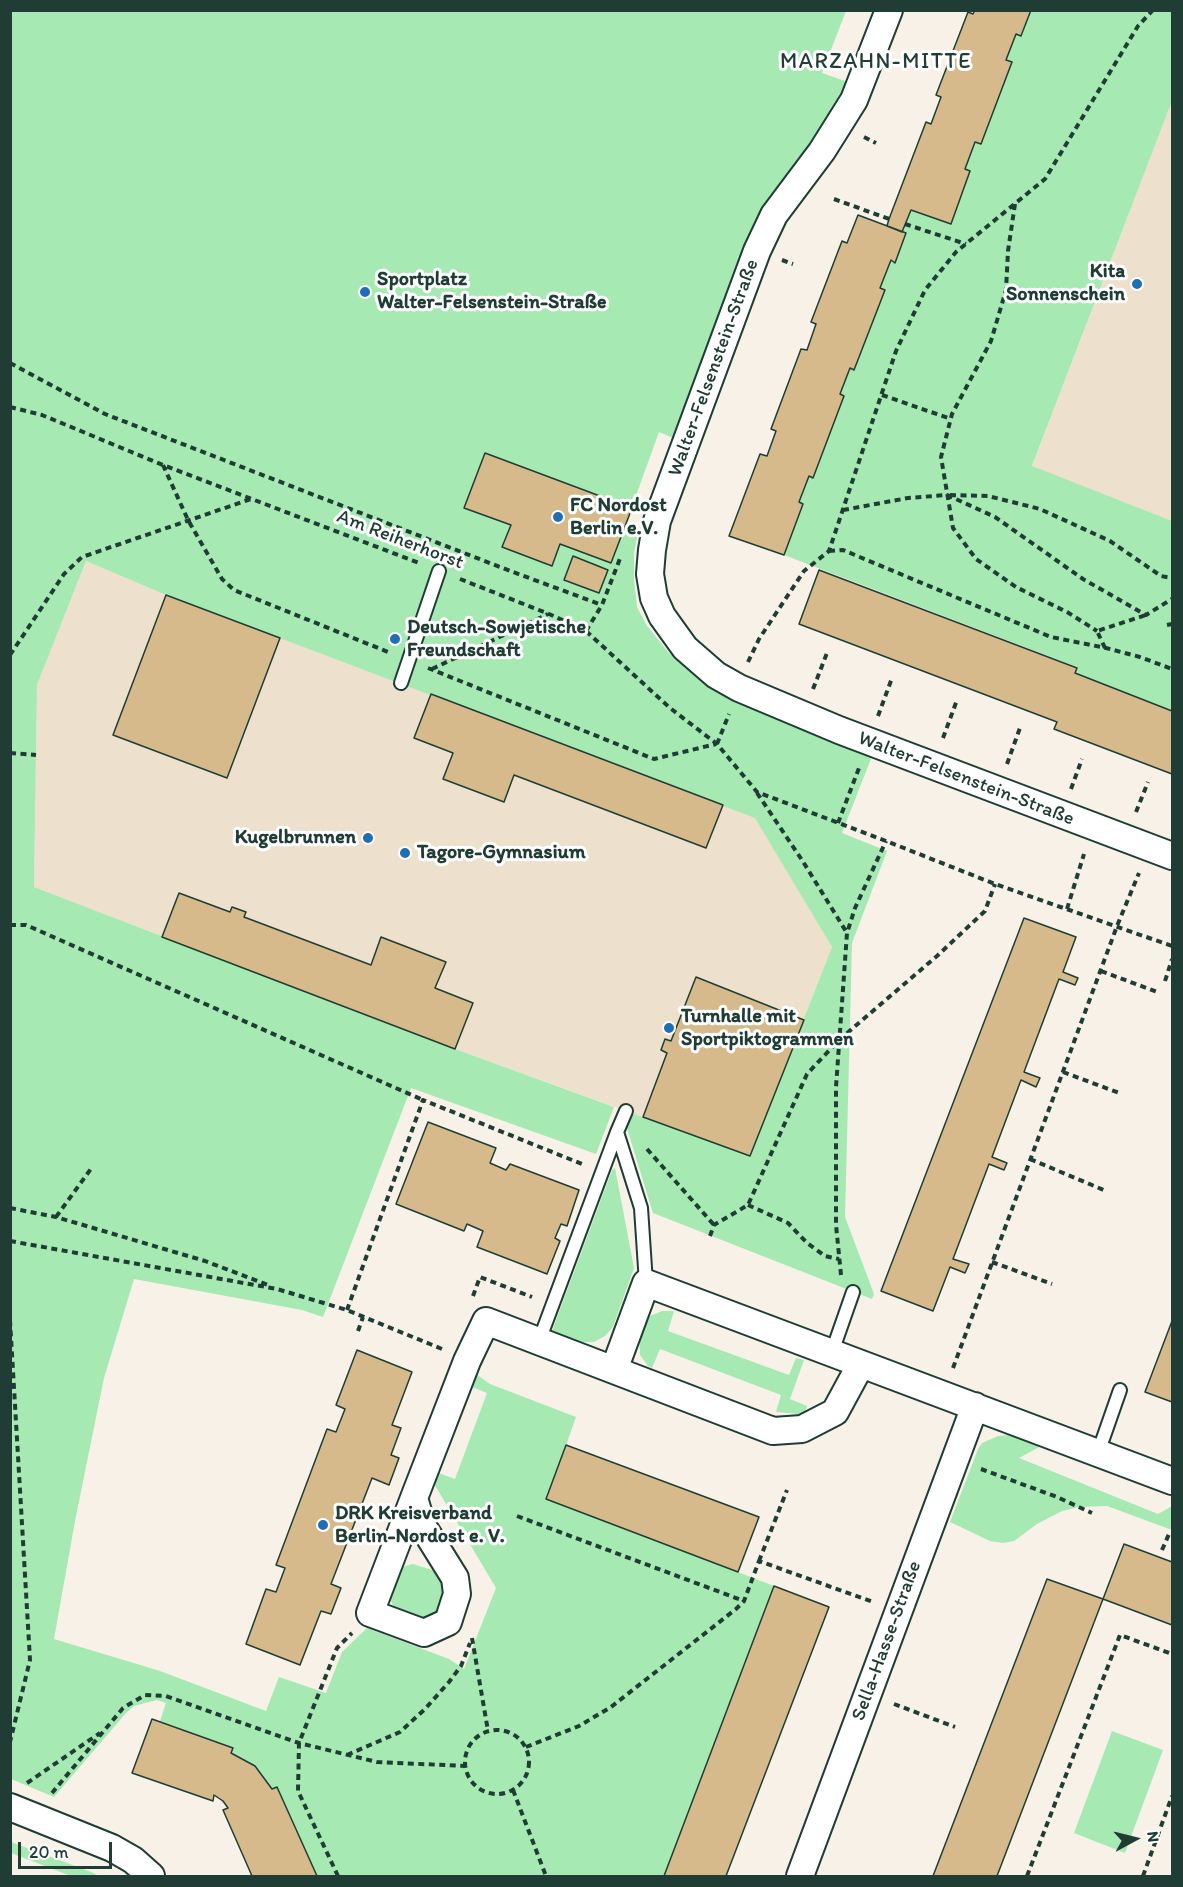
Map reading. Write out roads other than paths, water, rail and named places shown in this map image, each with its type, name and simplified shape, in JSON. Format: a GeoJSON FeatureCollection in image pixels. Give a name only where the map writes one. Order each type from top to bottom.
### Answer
{"type":"FeatureCollection","features":[{"type":"Feature","properties":{"kind":"street","name":"Walter-Felsenstein-Straße"},"geometry":{"type":"LineString","coordinates":[[889,10],[854,100],[822,151],[774,215],[760,243],[657,521],[650,574],[654,598],[662,616],[685,648],[716,675],[739,688],[803,716],[1161,852]]}},
{"type":"Feature","properties":{"kind":"street"},"geometry":{"type":"LineString","coordinates":[[614,1370],[646,1283],[1173,1481]]}},
{"type":"Feature","properties":{"kind":"street"},"geometry":{"type":"LineString","coordinates":[[414,1498],[422,1525],[455,1578],[457,1594],[448,1622],[424,1633],[370,1614],[414,1498],[467,1361],[486,1321],[773,1431],[802,1430],[835,1412],[861,1364]]}},
{"type":"Feature","properties":{"kind":"street","name":"Sella-Hasse-Straße"},"geometry":{"type":"LineString","coordinates":[[800,1876],[975,1406]]}},
{"type":"Feature","properties":{"kind":"street"},"geometry":{"type":"LineString","coordinates":[[14,1798],[112,1848],[133,1860],[151,1876]]}},
{"type":"Feature","properties":{"kind":"lane"},"geometry":{"type":"LineString","coordinates":[[401,683],[440,571]]}},
{"type":"Feature","properties":{"kind":"lane"},"geometry":{"type":"LineString","coordinates":[[539,1341],[601,1172],[626,1111]]}},
{"type":"Feature","properties":{"kind":"lane"},"geometry":{"type":"LineString","coordinates":[[617,1132],[641,1208],[646,1283]]}},
{"type":"Feature","properties":{"kind":"lane"},"geometry":{"type":"LineString","coordinates":[[832,1352],[853,1292]]}},
{"type":"Feature","properties":{"kind":"lane"},"geometry":{"type":"LineString","coordinates":[[1098,1453],[1120,1390]]}},
{"type":"Feature","properties":{"kind":"place","name":"Kita Sonnenschein"},"geometry":{"type":"Point","coordinates":[1137,284]}},
{"type":"Feature","properties":{"kind":"place","name":"Sportplatz Walter-Felsenstein-Straße"},"geometry":{"type":"Point","coordinates":[365,292]}},
{"type":"Feature","properties":{"kind":"place","name":"FC Nordost Berlin e.V."},"geometry":{"type":"Point","coordinates":[558,517]}},
{"type":"Feature","properties":{"kind":"place","name":"Deutsch-Sowjetische Freundschaft"},"geometry":{"type":"Point","coordinates":[395,639]}},
{"type":"Feature","properties":{"kind":"place","name":"Kugelbrunnen"},"geometry":{"type":"Point","coordinates":[368,838]}},
{"type":"Feature","properties":{"kind":"place","name":"Tagore-Gymnasium"},"geometry":{"type":"Point","coordinates":[405,853]}},
{"type":"Feature","properties":{"kind":"place","name":"Turnhalle mit Sportpiktogrammen"},"geometry":{"type":"Point","coordinates":[669,1028]}},
{"type":"Feature","properties":{"kind":"place","name":"DRK Kreisverband Berlin-Nordost e. V."},"geometry":{"type":"Point","coordinates":[323,1525]}},
{"type":"Feature","properties":{"kind":"district","name":"MARZAHN-MITTE"},"geometry":{"type":"Point","coordinates":[876,62]}}]}
